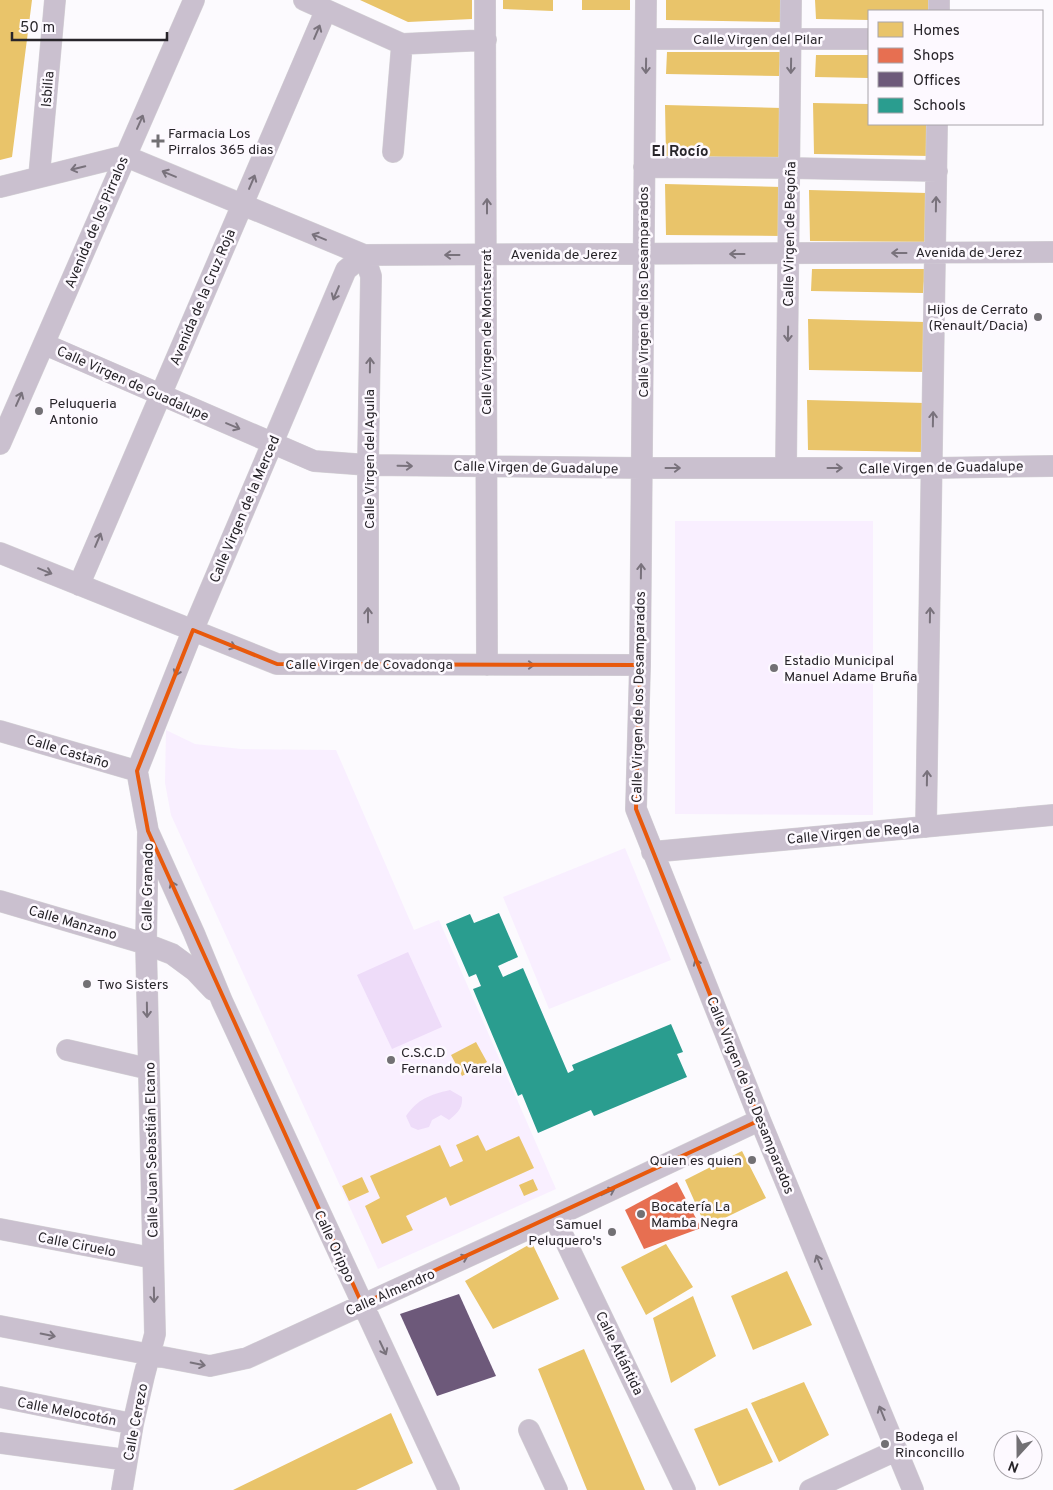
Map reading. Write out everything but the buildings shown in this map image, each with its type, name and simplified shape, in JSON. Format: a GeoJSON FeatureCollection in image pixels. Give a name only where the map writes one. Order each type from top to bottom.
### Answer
{"type":"FeatureCollection","features":[{"type":"Feature","properties":{"kind":"street","name":"Isbilia"},"geometry":{"type":"LineString","coordinates":[[39,177],[55,0]]}},
{"type":"Feature","properties":{"kind":"street","name":"Avenida de los Pirralos"},"geometry":{"type":"LineString","coordinates":[[0,444],[194,0]]}},
{"type":"Feature","properties":{"kind":"street"},"geometry":{"type":"LineString","coordinates":[[304,0],[402,44],[486,40]]}},
{"type":"Feature","properties":{"kind":"street","name":"Calle Virgen de Montserrat"},"geometry":{"type":"LineString","coordinates":[[486,0],[487,664]]}},
{"type":"Feature","properties":{"kind":"street","name":"Calle Virgen de los Desamparados"},"geometry":{"type":"LineString","coordinates":[[646,0],[640,665],[636,809],[760,1120],[914,1490]]}},
{"type":"Feature","properties":{"kind":"street","name":"Calle Virgen de Begoña"},"geometry":{"type":"LineString","coordinates":[[786,468],[791,0]]}},
{"type":"Feature","properties":{"kind":"street","name":"Avenida de la Cruz Roja"},"geometry":{"type":"LineString","coordinates":[[79,585],[326,10]]}},
{"type":"Feature","properties":{"kind":"street","name":"Calle Virgen del Pilar"},"geometry":{"type":"LineString","coordinates":[[646,39],[868,39]]}},
{"type":"Feature","properties":{"kind":"street"},"geometry":{"type":"LineString","coordinates":[[393,152],[402,44]]}},
{"type":"Feature","properties":{"kind":"street"},"geometry":{"type":"LineString","coordinates":[[926,826],[937,125]]}},
{"type":"Feature","properties":{"kind":"street"},"geometry":{"type":"LineString","coordinates":[[0,187],[125,156]]}},
{"type":"Feature","properties":{"kind":"street","name":"Avenida de Jerez"},"geometry":{"type":"LineString","coordinates":[[125,156],[364,255],[1053,252]]}},
{"type":"Feature","properties":{"kind":"street"},"geometry":{"type":"LineString","coordinates":[[644,167],[937,171]]}},
{"type":"Feature","properties":{"kind":"street","name":"Calle Virgen de la Merced"},"geometry":{"type":"LineString","coordinates":[[137,772],[193,630],[346,270],[364,255]]}},
{"type":"Feature","properties":{"kind":"street","name":"Calle Virgen del Aguila"},"geometry":{"type":"LineString","coordinates":[[364,255],[371,276],[368,465],[368,664]]}},
{"type":"Feature","properties":{"kind":"street","name":"Calle Virgen de Guadalupe"},"geometry":{"type":"LineString","coordinates":[[44,344],[314,461],[368,465],[642,468],[1053,466]]}},
{"type":"Feature","properties":{"kind":"street","name":"Calle Virgen de Covadonga"},"geometry":{"type":"LineString","coordinates":[[0,553],[277,664],[640,665]]}},
{"type":"Feature","properties":{"kind":"street","name":"Calle Castaño"},"geometry":{"type":"LineString","coordinates":[[0,731],[137,772]]}},
{"type":"Feature","properties":{"kind":"street","name":"Calle Granado"},"geometry":{"type":"LineString","coordinates":[[137,772],[148,831],[146,944]]}},
{"type":"Feature","properties":{"kind":"street","name":"Calle Virgen de Regla"},"geometry":{"type":"LineString","coordinates":[[652,852],[1053,815]]}},
{"type":"Feature","properties":{"kind":"street","name":"Calle Granado"},"geometry":{"type":"LineString","coordinates":[[148,831],[194,933],[222,1002]]}},
{"type":"Feature","properties":{"kind":"street","name":"Calle Manzano"},"geometry":{"type":"LineString","coordinates":[[0,901],[146,944],[172,954],[195,970],[222,1002]]}},
{"type":"Feature","properties":{"kind":"street"},"geometry":{"type":"LineString","coordinates":[[172,954],[178,954],[189,947],[193,941],[194,933]]}},
{"type":"Feature","properties":{"kind":"street","name":"Calle Juan Sebastián Elcano"},"geometry":{"type":"LineString","coordinates":[[146,944],[155,1334],[150,1355]]}},
{"type":"Feature","properties":{"kind":"street","name":"Calle Orippo"},"geometry":{"type":"LineString","coordinates":[[222,1002],[449,1490]]}},
{"type":"Feature","properties":{"kind":"street"},"geometry":{"type":"LineString","coordinates":[[67,1050],[149,1068]]}},
{"type":"Feature","properties":{"kind":"street","name":"Calle Almendro"},"geometry":{"type":"LineString","coordinates":[[0,1326],[210,1366],[247,1358],[760,1120]]}},
{"type":"Feature","properties":{"kind":"street","name":"Calle Atlántida"},"geometry":{"type":"LineString","coordinates":[[554,1217],[685,1490]]}},
{"type":"Feature","properties":{"kind":"street","name":"Calle Ciruelo"},"geometry":{"type":"LineString","coordinates":[[0,1229],[153,1258]]}},
{"type":"Feature","properties":{"kind":"street","name":"Calle Cerezo"},"geometry":{"type":"LineString","coordinates":[[122,1490],[133,1424],[150,1355]]}},
{"type":"Feature","properties":{"kind":"street","name":"Calle Melocotón"},"geometry":{"type":"LineString","coordinates":[[0,1397],[133,1424]]}},
{"type":"Feature","properties":{"kind":"street"},"geometry":{"type":"LineString","coordinates":[[529,1430],[557,1490]]}},
{"type":"Feature","properties":{"kind":"street"},"geometry":{"type":"LineString","coordinates":[[0,1443],[127,1460]]}},
{"type":"Feature","properties":{"kind":"street"},"geometry":{"type":"LineString","coordinates":[[810,1490],[897,1450]]}},
{"type":"Feature","properties":{"kind":"highlighted area"},"geometry":{"type":"Polygon","coordinates":[[[193,630],[277,664],[640,665],[636,809],[760,1120],[362,1304],[148,831],[137,771],[193,630]]]}},
{"type":"Feature","properties":{"kind":"shaded area","name":"Estadio Municipal Manuel Adame Bruña"},"geometry":{"type":"Polygon","coordinates":[[[675,521],[873,521],[873,815],[675,814],[675,521]]]}},
{"type":"Feature","properties":{"kind":"shaded area","name":"C.S.C.D Fernando Varela"},"geometry":{"type":"Polygon","coordinates":[[[166,730],[195,744],[241,749],[336,750],[414,930],[439,920],[556,1189],[378,1269],[171,815],[165,783],[166,730]]]}},
{"type":"Feature","properties":{"kind":"shaded area"},"geometry":{"type":"Polygon","coordinates":[[[625,848],[671,960],[549,1009],[503,897],[625,848]]]}},
{"type":"Feature","properties":{"kind":"shaded area"},"geometry":{"type":"Polygon","coordinates":[[[408,952],[442,1027],[392,1049],[357,975],[408,952]]]}},
{"type":"Feature","properties":{"kind":"shaded area"},"geometry":{"type":"Polygon","coordinates":[[[450,1090],[462,1097],[460,1108],[455,1115],[449,1120],[441,1115],[432,1120],[429,1127],[418,1130],[411,1127],[406,1116],[415,1105],[430,1096],[450,1090]]]}},
{"type":"Feature","properties":{"kind":"place","name":"Farmacia Los Pirralos 365 dias"},"geometry":{"type":"Point","coordinates":[158,141]}},
{"type":"Feature","properties":{"kind":"place","name":"Hijos de Cerrato (Renault/Dacia)"},"geometry":{"type":"Point","coordinates":[1038,317]}},
{"type":"Feature","properties":{"kind":"place","name":"Peluqueria Antonio"},"geometry":{"type":"Point","coordinates":[39,411]}},
{"type":"Feature","properties":{"kind":"place","name":"Estadio Municipal Manuel Adame Bruña"},"geometry":{"type":"Point","coordinates":[774,668]}},
{"type":"Feature","properties":{"kind":"place","name":"Two Sisters"},"geometry":{"type":"Point","coordinates":[87,984]}},
{"type":"Feature","properties":{"kind":"place","name":"C.S.C.D Fernando Varela"},"geometry":{"type":"Point","coordinates":[391,1060]}},
{"type":"Feature","properties":{"kind":"place","name":"Quien es quien"},"geometry":{"type":"Point","coordinates":[752,1160]}},
{"type":"Feature","properties":{"kind":"place","name":"Bocatería La Mamba Negra"},"geometry":{"type":"Point","coordinates":[641,1214]}},
{"type":"Feature","properties":{"kind":"place","name":"Samuel Peluquero's"},"geometry":{"type":"Point","coordinates":[612,1232]}},
{"type":"Feature","properties":{"kind":"place","name":"Bodega el Rinconcillo"},"geometry":{"type":"Point","coordinates":[885,1444]}},
{"type":"Feature","properties":{"kind":"district","name":"El Rocío"},"geometry":{"type":"Point","coordinates":[680,151]}}]}
